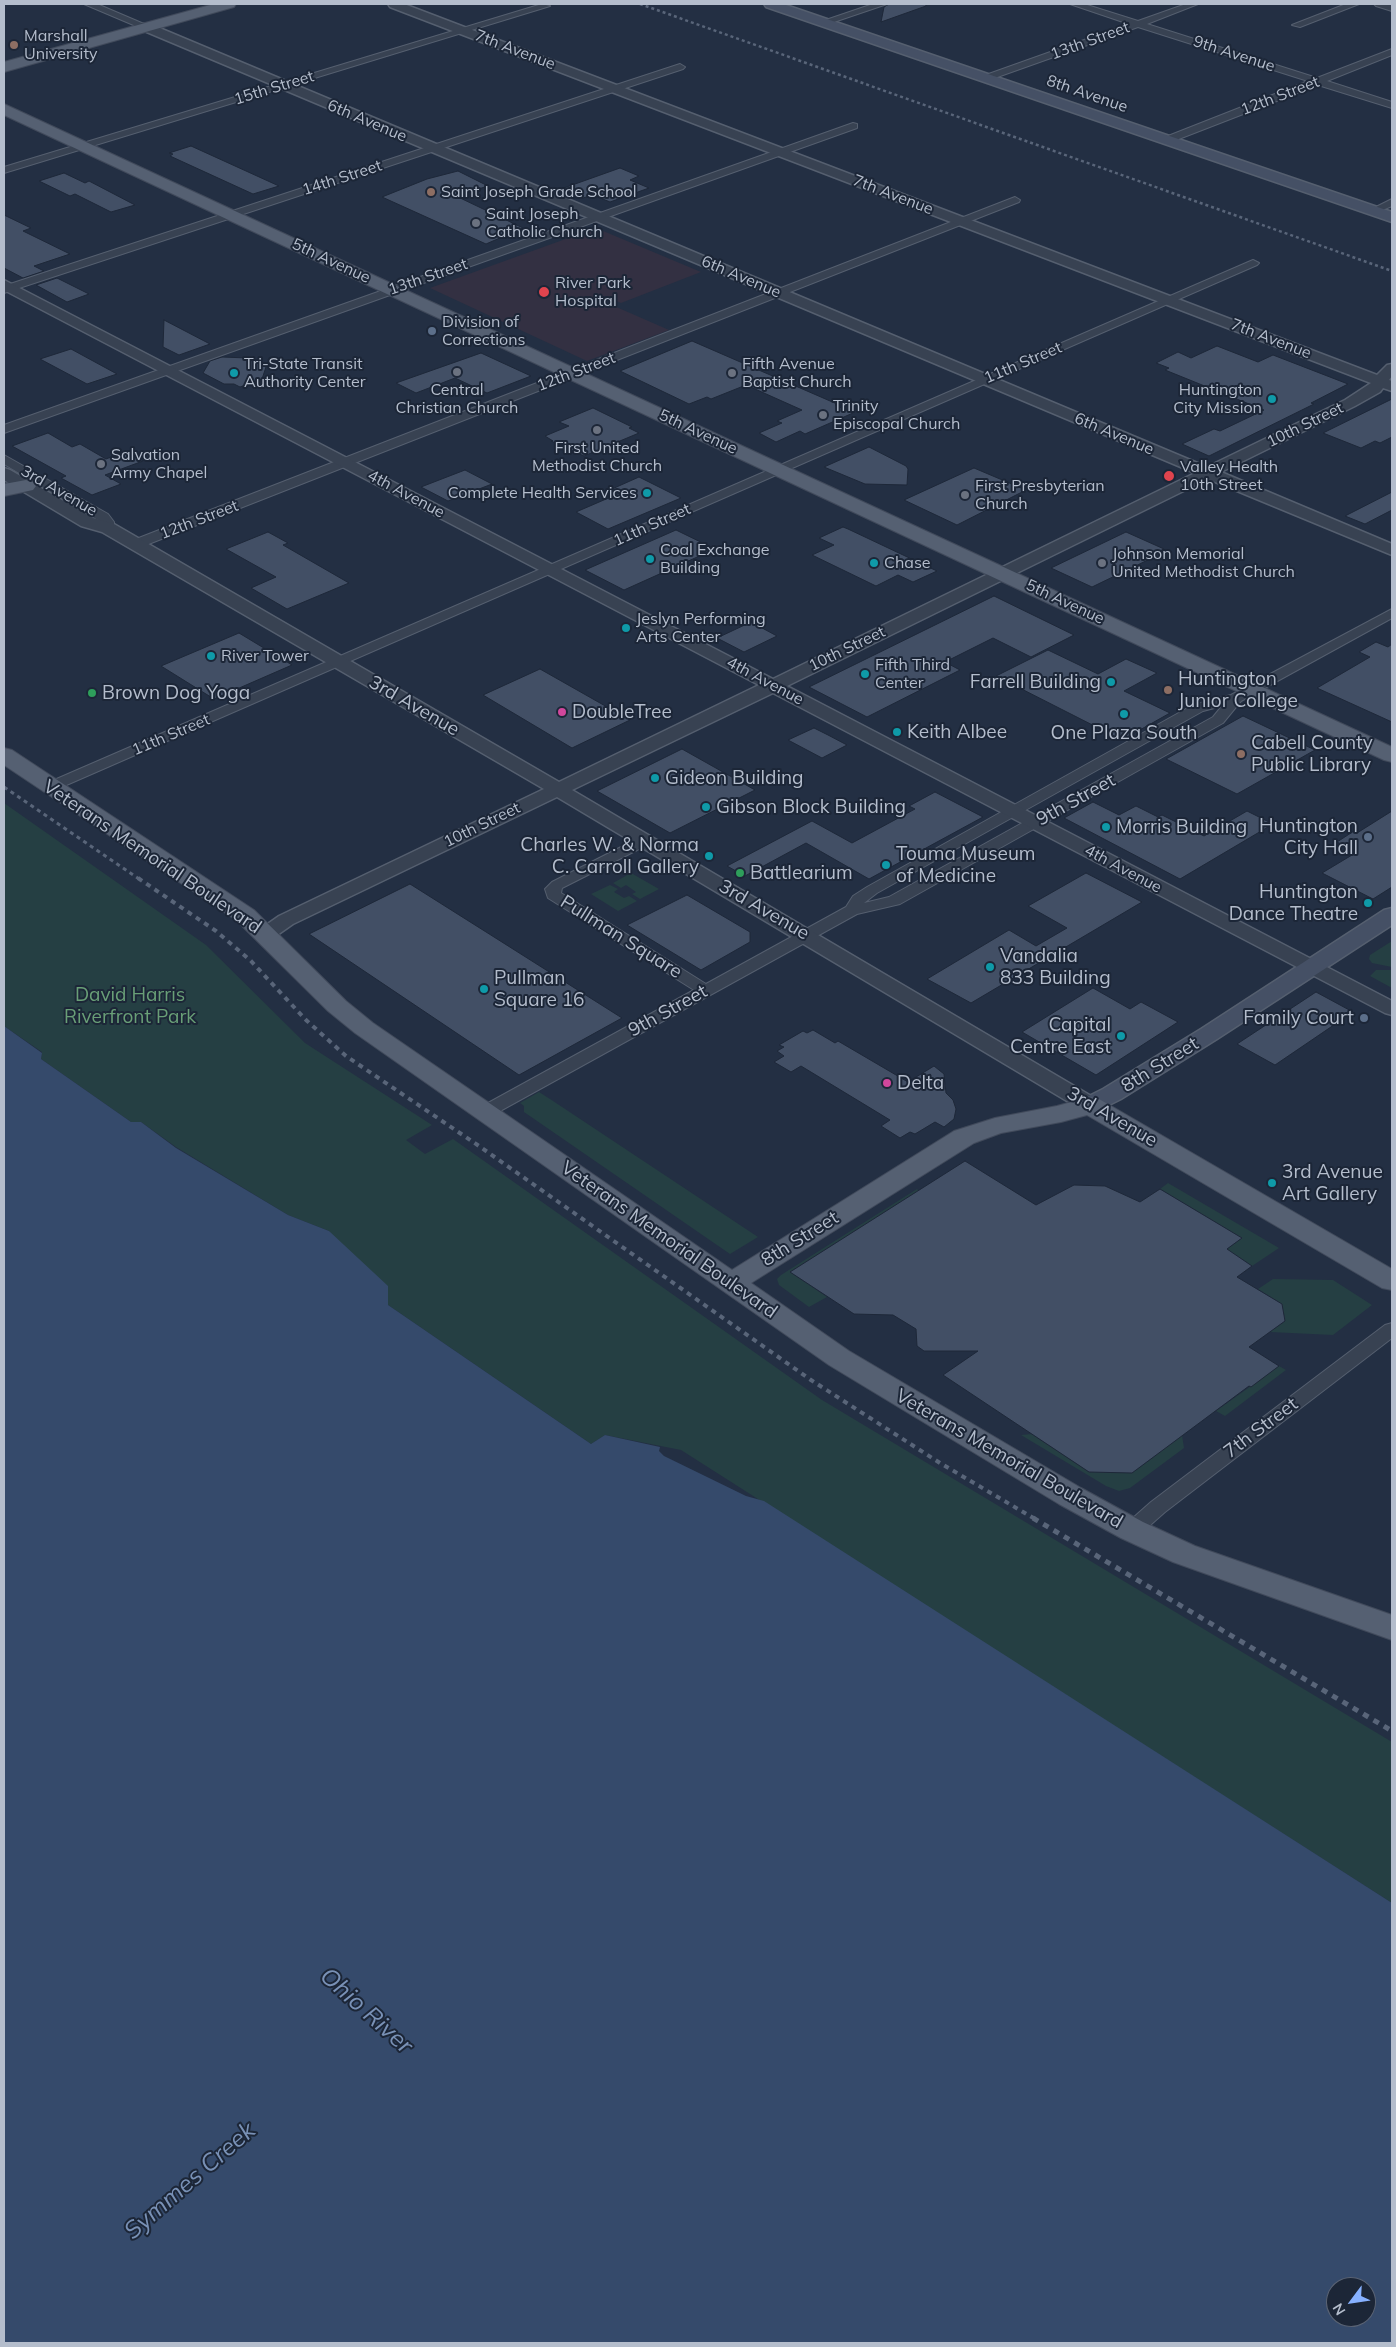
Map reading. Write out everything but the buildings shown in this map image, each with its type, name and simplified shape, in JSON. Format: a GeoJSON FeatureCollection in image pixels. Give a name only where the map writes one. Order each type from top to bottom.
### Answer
{"type":"FeatureCollection","features":[{"type":"Feature","properties":{"kind":"main road"},"geometry":{"type":"LineString","coordinates":[[4,68],[229,4]]}},
{"type":"Feature","properties":{"kind":"main road","name":"8th Avenue"},"geometry":{"type":"LineString","coordinates":[[771,4],[1392,218]]}},
{"type":"Feature","properties":{"kind":"main road","name":"5th Avenue"},"geometry":{"type":"LineString","coordinates":[[4,109],[1002,572],[1245,694],[1392,755]]}},
{"type":"Feature","properties":{"kind":"main road"},"geometry":{"type":"LineString","coordinates":[[4,490],[26,486]]}},
{"type":"Feature","properties":{"kind":"main road","name":"Veterans Memorial Boulevard"},"geometry":{"type":"LineString","coordinates":[[4,755],[244,915],[266,934],[349,1017],[807,1337],[871,1378],[1132,1530],[1200,1560],[1392,1628]]}},
{"type":"Feature","properties":{"kind":"main road","name":"8th Street"},"geometry":{"type":"LineString","coordinates":[[731,1283],[964,1137],[995,1126],[1061,1114],[1090,1105],[1163,1063],[1392,915]]}},
{"type":"Feature","properties":{"kind":"main road","name":"3rd Avenue"},"geometry":{"type":"LineString","coordinates":[[1090,1105],[1392,1281]]}},
{"type":"Feature","properties":{"kind":"street","name":"6th Avenue"},"geometry":{"type":"LineString","coordinates":[[89,4],[1392,550]]}},
{"type":"Feature","properties":{"kind":"street","name":"7th Avenue"},"geometry":{"type":"LineString","coordinates":[[394,4],[1386,384]]}},
{"type":"Feature","properties":{"kind":"street"},"geometry":{"type":"LineString","coordinates":[[825,22],[882,4]]}},
{"type":"Feature","properties":{"kind":"street","name":"9th Avenue"},"geometry":{"type":"LineString","coordinates":[[1075,4],[1392,105]]}},
{"type":"Feature","properties":{"kind":"street","name":"13th Street"},"geometry":{"type":"LineString","coordinates":[[986,78],[1194,4]]}},
{"type":"Feature","properties":{"kind":"street"},"geometry":{"type":"LineString","coordinates":[[1297,25],[1354,4]]}},
{"type":"Feature","properties":{"kind":"street"},"geometry":{"type":"LineString","coordinates":[[1379,4],[1392,8]]}},
{"type":"Feature","properties":{"kind":"street","name":"15th Street"},"geometry":{"type":"LineString","coordinates":[[4,170],[545,6]]}},
{"type":"Feature","properties":{"kind":"street","name":"12th Street"},"geometry":{"type":"LineString","coordinates":[[1167,140],[1392,52]]}},
{"type":"Feature","properties":{"kind":"street","name":"14th Street"},"geometry":{"type":"LineString","coordinates":[[6,287],[680,67]]}},
{"type":"Feature","properties":{"kind":"street","name":"13th Street"},"geometry":{"type":"LineString","coordinates":[[4,429],[853,126]]}},
{"type":"Feature","properties":{"kind":"street","name":"12th Street"},"geometry":{"type":"LineString","coordinates":[[136,544],[1015,200]]}},
{"type":"Feature","properties":{"kind":"street"},"geometry":{"type":"LineString","coordinates":[[1373,211],[1392,202]]}},
{"type":"Feature","properties":{"kind":"street","name":"11th Street"},"geometry":{"type":"LineString","coordinates":[[50,786],[1254,263]]}},
{"type":"Feature","properties":{"kind":"street","name":"4th Avenue"},"geometry":{"type":"LineString","coordinates":[[6,287],[346,462],[1392,1009]]}},
{"type":"Feature","properties":{"kind":"street","name":"10th Street"},"geometry":{"type":"LineString","coordinates":[[266,934],[286,920],[773,685],[1369,393],[1386,384],[1385,374],[1392,368]]}},
{"type":"Feature","properties":{"kind":"street","name":"3rd Avenue"},"geometry":{"type":"LineString","coordinates":[[4,459],[103,517],[108,522],[108,528]]}},
{"type":"Feature","properties":{"kind":"street","name":"3rd Avenue"},"geometry":{"type":"LineString","coordinates":[[4,473],[87,522],[108,528],[558,789],[1090,1105]]}},
{"type":"Feature","properties":{"kind":"street","name":"9th Street"},"geometry":{"type":"LineString","coordinates":[[852,910],[859,899],[872,890],[1198,708],[1245,694],[1392,613]]}},
{"type":"Feature","properties":{"kind":"street","name":"9th Street"},"geometry":{"type":"LineString","coordinates":[[485,1112],[852,910],[894,901],[1218,720],[1245,694]]}},
{"type":"Feature","properties":{"kind":"street","name":"Pullman Square"},"geometry":{"type":"LineString","coordinates":[[644,841],[557,885],[553,889],[553,895],[705,990]]}},
{"type":"Feature","properties":{"kind":"street","name":"7th Street"},"geometry":{"type":"LineString","coordinates":[[1132,1530],[1158,1507],[1392,1329]]}},
{"type":"Feature","properties":{"kind":"shaded area","name":"River Park Hospital"},"geometry":{"type":"Polygon","coordinates":[[[596,228],[701,272],[621,303],[606,296],[598,299],[669,330],[587,361],[430,288],[596,228]]]}},
{"type":"Feature","properties":{"kind":"green space","name":"David Harris Riverfront Park"},"geometry":{"type":"Polygon","coordinates":[[[4,803],[206,945],[305,1043],[432,1125],[406,1140],[425,1154],[453,1139],[822,1400],[1392,1742],[1392,1903],[681,1450],[605,1435],[591,1444],[388,1305],[329,1231],[288,1215],[176,1147],[141,1122],[131,1122],[41,1059],[42,1052],[4,1026],[4,803]]]}},
{"type":"Feature","properties":{"kind":"green space"},"geometry":{"type":"Polygon","coordinates":[[[631,873],[659,889],[640,899],[632,894],[636,892],[626,885],[621,888],[613,883],[631,873]]]}},
{"type":"Feature","properties":{"kind":"green space"},"geometry":{"type":"Polygon","coordinates":[[[610,885],[618,889],[614,892],[624,898],[629,896],[637,901],[618,911],[591,894],[610,885]]]}},
{"type":"Feature","properties":{"kind":"green space"},"geometry":{"type":"Polygon","coordinates":[[[1392,941],[1392,967],[1372,963],[1369,959],[1370,955],[1392,941]]]}},
{"type":"Feature","properties":{"kind":"green space"},"geometry":{"type":"Polygon","coordinates":[[[1376,970],[1392,970],[1392,988],[1370,976],[1376,970]]]}},
{"type":"Feature","properties":{"kind":"green space"},"geometry":{"type":"Polygon","coordinates":[[[539,1092],[758,1237],[730,1254],[524,1112],[524,1106],[520,1103],[539,1092]]]}},
{"type":"Feature","properties":{"kind":"green space"},"geometry":{"type":"Polygon","coordinates":[[[1168,1183],[1279,1248],[1252,1266],[1227,1249],[1242,1238],[1160,1189],[1168,1183]]]}},
{"type":"Feature","properties":{"kind":"green space"},"geometry":{"type":"Polygon","coordinates":[[[917,1189],[919,1191],[790,1272],[827,1297],[809,1307],[779,1285],[777,1279],[781,1275],[917,1189]]]}},
{"type":"Feature","properties":{"kind":"green space"},"geometry":{"type":"Polygon","coordinates":[[[1273,1279],[1333,1280],[1372,1305],[1333,1335],[1270,1332],[1285,1321],[1282,1304],[1258,1289],[1273,1279]]]}},
{"type":"Feature","properties":{"kind":"green space"},"geometry":{"type":"Polygon","coordinates":[[[1279,1366],[1286,1370],[1225,1416],[1216,1411],[1279,1366]]]}},
{"type":"Feature","properties":{"kind":"green space"},"geometry":{"type":"Polygon","coordinates":[[[1032,1434],[1089,1472],[1132,1473],[1182,1435],[1184,1448],[1130,1488],[1119,1491],[1106,1486],[1021,1435],[1032,1434]]]}},
{"type":"Feature","properties":{"kind":"water"},"geometry":{"type":"Polygon","coordinates":[[[4,1026],[42,1053],[41,1059],[131,1122],[141,1122],[176,1148],[288,1215],[329,1231],[388,1286],[388,1305],[591,1444],[605,1435],[660,1447],[659,1451],[664,1456],[746,1496],[764,1501],[1392,1903],[1392,2343],[4,2343],[4,1026]]]}},
{"type":"Feature","properties":{"kind":"railway"},"geometry":{"type":"LineString","coordinates":[[640,4],[1392,271]]}},
{"type":"Feature","properties":{"kind":"railway"},"geometry":{"type":"LineString","coordinates":[[4,787],[139,879]]}},
{"type":"Feature","properties":{"kind":"railway"},"geometry":{"type":"LineString","coordinates":[[138,878],[216,931],[250,960],[306,1020],[346,1056],[479,1146],[811,1380],[940,1463],[1035,1519]]}},
{"type":"Feature","properties":{"kind":"railway"},"geometry":{"type":"LineString","coordinates":[[1033,1518],[1392,1731]]}},
{"type":"Feature","properties":{"kind":"place","name":"Marshall University"},"geometry":{"type":"Point","coordinates":[14,45]}},
{"type":"Feature","properties":{"kind":"place","name":"Saint Joseph Grade School"},"geometry":{"type":"Point","coordinates":[431,192]}},
{"type":"Feature","properties":{"kind":"place","name":"Saint Joseph Catholic Church"},"geometry":{"type":"Point","coordinates":[476,223]}},
{"type":"Feature","properties":{"kind":"place","name":"River Park Hospital"},"geometry":{"type":"Point","coordinates":[544,292]}},
{"type":"Feature","properties":{"kind":"place","name":"Division of Corrections"},"geometry":{"type":"Point","coordinates":[432,331]}},
{"type":"Feature","properties":{"kind":"place","name":"Central Christian Church"},"geometry":{"type":"Point","coordinates":[457,372]}},
{"type":"Feature","properties":{"kind":"place","name":"Tri-State Transit Authority Center"},"geometry":{"type":"Point","coordinates":[234,373]}},
{"type":"Feature","properties":{"kind":"place","name":"Fifth Avenue Baptist Church"},"geometry":{"type":"Point","coordinates":[732,373]}},
{"type":"Feature","properties":{"kind":"place","name":"Huntington City Mission"},"geometry":{"type":"Point","coordinates":[1272,399]}},
{"type":"Feature","properties":{"kind":"place","name":"Trinity Episcopal Church"},"geometry":{"type":"Point","coordinates":[823,415]}},
{"type":"Feature","properties":{"kind":"place","name":"First United Methodist Church"},"geometry":{"type":"Point","coordinates":[597,430]}},
{"type":"Feature","properties":{"kind":"place","name":"Salvation Army Chapel"},"geometry":{"type":"Point","coordinates":[101,464]}},
{"type":"Feature","properties":{"kind":"place","name":"Valley Health 10th Street"},"geometry":{"type":"Point","coordinates":[1169,476]}},
{"type":"Feature","properties":{"kind":"place","name":"Complete Health Services"},"geometry":{"type":"Point","coordinates":[647,493]}},
{"type":"Feature","properties":{"kind":"place","name":"First Presbyterian Church"},"geometry":{"type":"Point","coordinates":[965,495]}},
{"type":"Feature","properties":{"kind":"place","name":"Coal Exchange Building"},"geometry":{"type":"Point","coordinates":[650,559]}},
{"type":"Feature","properties":{"kind":"place","name":"Chase"},"geometry":{"type":"Point","coordinates":[874,563]}},
{"type":"Feature","properties":{"kind":"place","name":"Johnson Memorial United Methodist Church"},"geometry":{"type":"Point","coordinates":[1102,563]}},
{"type":"Feature","properties":{"kind":"place","name":"Jeslyn Performing Arts Center"},"geometry":{"type":"Point","coordinates":[626,628]}},
{"type":"Feature","properties":{"kind":"place","name":"River Tower"},"geometry":{"type":"Point","coordinates":[211,656]}},
{"type":"Feature","properties":{"kind":"place","name":"Fifth Third Center"},"geometry":{"type":"Point","coordinates":[865,674]}},
{"type":"Feature","properties":{"kind":"place","name":"Farrell Building"},"geometry":{"type":"Point","coordinates":[1111,682]}},
{"type":"Feature","properties":{"kind":"place","name":"Huntington Junior College"},"geometry":{"type":"Point","coordinates":[1168,690]}},
{"type":"Feature","properties":{"kind":"place","name":"Brown Dog Yoga"},"geometry":{"type":"Point","coordinates":[92,693]}},
{"type":"Feature","properties":{"kind":"place","name":"DoubleTree"},"geometry":{"type":"Point","coordinates":[562,712]}},
{"type":"Feature","properties":{"kind":"place","name":"One Plaza South"},"geometry":{"type":"Point","coordinates":[1124,714]}},
{"type":"Feature","properties":{"kind":"place","name":"Keith Albee"},"geometry":{"type":"Point","coordinates":[897,732]}},
{"type":"Feature","properties":{"kind":"place","name":"Cabell County Public Library"},"geometry":{"type":"Point","coordinates":[1241,754]}},
{"type":"Feature","properties":{"kind":"place","name":"Gideon Building"},"geometry":{"type":"Point","coordinates":[655,778]}},
{"type":"Feature","properties":{"kind":"place","name":"Gibson Block Building"},"geometry":{"type":"Point","coordinates":[706,807]}},
{"type":"Feature","properties":{"kind":"place","name":"Morris Building"},"geometry":{"type":"Point","coordinates":[1106,827]}},
{"type":"Feature","properties":{"kind":"place","name":"Huntington City Hall"},"geometry":{"type":"Point","coordinates":[1368,837]}},
{"type":"Feature","properties":{"kind":"place","name":"Charles W. & Norma C. Carroll Gallery"},"geometry":{"type":"Point","coordinates":[709,856]}},
{"type":"Feature","properties":{"kind":"place","name":"Touma Museum of Medicine"},"geometry":{"type":"Point","coordinates":[886,865]}},
{"type":"Feature","properties":{"kind":"place","name":"Battlearium"},"geometry":{"type":"Point","coordinates":[740,873]}},
{"type":"Feature","properties":{"kind":"place","name":"Huntington Dance Theatre"},"geometry":{"type":"Point","coordinates":[1368,903]}},
{"type":"Feature","properties":{"kind":"place","name":"Vandalia 833 Building"},"geometry":{"type":"Point","coordinates":[990,967]}},
{"type":"Feature","properties":{"kind":"place","name":"Pullman Square 16"},"geometry":{"type":"Point","coordinates":[484,989]}},
{"type":"Feature","properties":{"kind":"place","name":"Family Court"},"geometry":{"type":"Point","coordinates":[1364,1018]}},
{"type":"Feature","properties":{"kind":"place","name":"Capital Centre East"},"geometry":{"type":"Point","coordinates":[1121,1036]}},
{"type":"Feature","properties":{"kind":"place","name":"Delta"},"geometry":{"type":"Point","coordinates":[887,1083]}},
{"type":"Feature","properties":{"kind":"place","name":"3rd Avenue Art Gallery"},"geometry":{"type":"Point","coordinates":[1272,1183]}},
{"type":"Feature","properties":{"kind":"water label","name":"Ohio River"},"geometry":{"type":"Point","coordinates":[366,2011]}},
{"type":"Feature","properties":{"kind":"water label","name":"Symmes Creek"},"geometry":{"type":"Point","coordinates":[190,2181]}}]}
